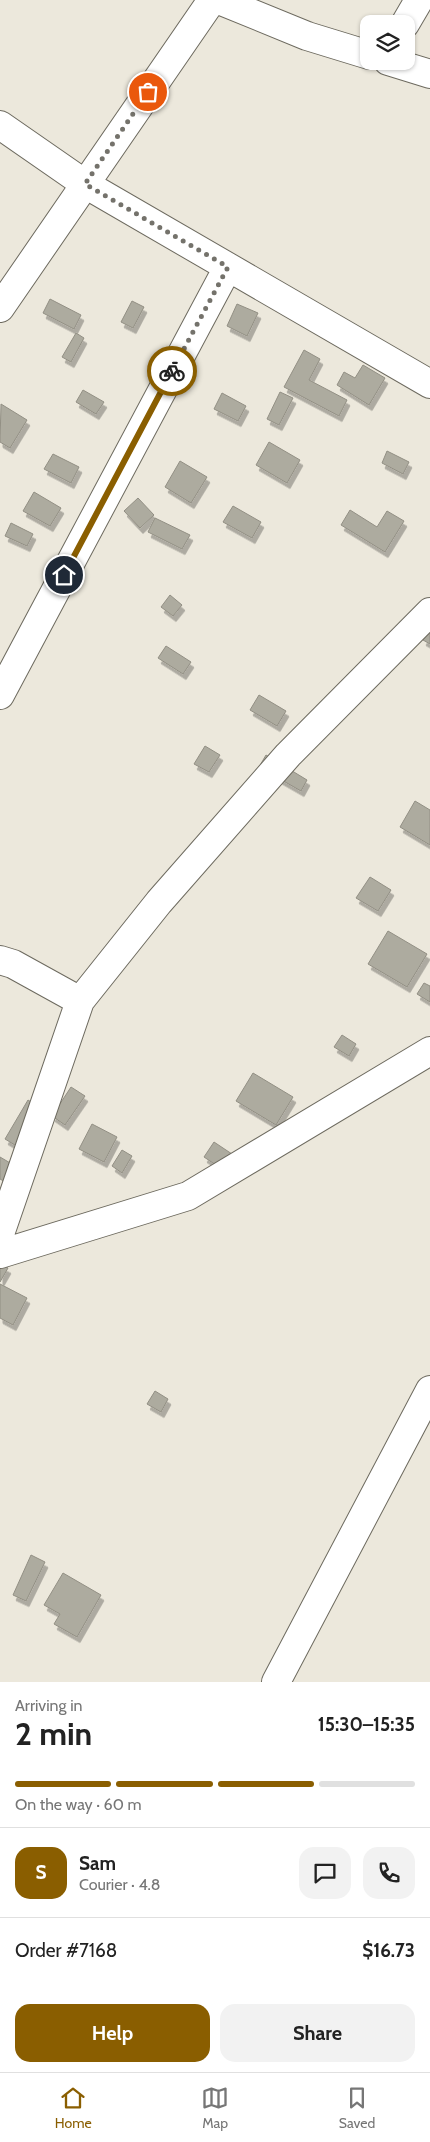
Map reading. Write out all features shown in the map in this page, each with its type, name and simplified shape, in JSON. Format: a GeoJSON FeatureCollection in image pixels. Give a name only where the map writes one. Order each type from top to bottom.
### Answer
{"type":"FeatureCollection","features":[{"type":"Feature","properties":{"kind":"street"},"geometry":{"type":"LineString","coordinates":[[0,308],[212,0]]}},
{"type":"Feature","properties":{"kind":"street"},"geometry":{"type":"LineString","coordinates":[[219,0],[307,36],[360,52]]}},
{"type":"Feature","properties":{"kind":"street"},"geometry":{"type":"LineString","coordinates":[[410,15],[418,0]]}},
{"type":"Feature","properties":{"kind":"street"},"geometry":{"type":"LineString","coordinates":[[415,69],[430,74]]}},
{"type":"Feature","properties":{"kind":"street"},"geometry":{"type":"LineString","coordinates":[[0,125],[85,184],[430,384]]}},
{"type":"Feature","properties":{"kind":"street"},"geometry":{"type":"LineString","coordinates":[[0,695],[228,267]]}},
{"type":"Feature","properties":{"kind":"street"},"geometry":{"type":"LineString","coordinates":[[0,1234],[80,1001],[159,902],[288,755],[430,612]]}},
{"type":"Feature","properties":{"kind":"street"},"geometry":{"type":"LineString","coordinates":[[0,960],[13,964],[80,1001]]}},
{"type":"Feature","properties":{"kind":"street"},"geometry":{"type":"LineString","coordinates":[[0,1254],[188,1196],[430,1051]]}},
{"type":"Feature","properties":{"kind":"street"},"geometry":{"type":"LineString","coordinates":[[276,1682],[422,1428],[430,1390]]}},
{"type":"Feature","properties":{"kind":"building"},"geometry":{"type":"Polygon","coordinates":[[[50,299],[81,315],[74,329],[43,313],[50,299]]]}},
{"type":"Feature","properties":{"kind":"building"},"geometry":{"type":"Polygon","coordinates":[[[132,301],[144,307],[133,328],[121,322],[132,301]]]}},
{"type":"Feature","properties":{"kind":"building"},"geometry":{"type":"Polygon","coordinates":[[[237,304],[258,313],[247,336],[227,326],[237,304]]]}},
{"type":"Feature","properties":{"kind":"building"},"geometry":{"type":"Polygon","coordinates":[[[76,333],[84,338],[71,362],[62,357],[76,333]]]}},
{"type":"Feature","properties":{"kind":"building"},"geometry":{"type":"Polygon","coordinates":[[[304,350],[320,359],[309,380],[347,400],[339,416],[284,387],[304,350]]]}},
{"type":"Feature","properties":{"kind":"building"},"geometry":{"type":"Polygon","coordinates":[[[363,365],[385,378],[369,405],[337,385],[344,372],[355,378],[363,365]]]}},
{"type":"Feature","properties":{"kind":"building"},"geometry":{"type":"Polygon","coordinates":[[[83,390],[104,402],[96,414],[76,402],[83,390]]]}},
{"type":"Feature","properties":{"kind":"building"},"geometry":{"type":"Polygon","coordinates":[[[280,392],[293,398],[279,425],[267,419],[280,392]]]}},
{"type":"Feature","properties":{"kind":"building"},"geometry":{"type":"Polygon","coordinates":[[[222,393],[246,406],[238,421],[214,409],[222,393]]]}},
{"type":"Feature","properties":{"kind":"building"},"geometry":{"type":"Polygon","coordinates":[[[1,404],[27,420],[10,448],[0,442],[1,404]]]}},
{"type":"Feature","properties":{"kind":"building"},"geometry":{"type":"Polygon","coordinates":[[[269,442],[300,460],[287,483],[256,465],[269,442]]]}},
{"type":"Feature","properties":{"kind":"building"},"geometry":{"type":"Polygon","coordinates":[[[387,451],[409,462],[403,474],[382,463],[387,451]]]}},
{"type":"Feature","properties":{"kind":"building"},"geometry":{"type":"Polygon","coordinates":[[[53,454],[79,467],[71,483],[44,469],[53,454]]]}},
{"type":"Feature","properties":{"kind":"building"},"geometry":{"type":"Polygon","coordinates":[[[180,461],[207,477],[191,503],[165,487],[180,461]]]}},
{"type":"Feature","properties":{"kind":"building"},"geometry":{"type":"Polygon","coordinates":[[[34,492],[61,508],[50,526],[23,511],[34,492]]]}},
{"type":"Feature","properties":{"kind":"building"},"geometry":{"type":"Polygon","coordinates":[[[138,498],[154,515],[140,528],[124,511],[138,498]]]}},
{"type":"Feature","properties":{"kind":"building"},"geometry":{"type":"Polygon","coordinates":[[[233,506],[261,522],[252,538],[223,522],[233,506]]]}},
{"type":"Feature","properties":{"kind":"building"},"geometry":{"type":"Polygon","coordinates":[[[350,510],[377,527],[387,511],[404,521],[385,552],[341,525],[350,510]]]}},
{"type":"Feature","properties":{"kind":"building"},"geometry":{"type":"Polygon","coordinates":[[[155,518],[190,535],[182,549],[148,532],[155,518]]]}},
{"type":"Feature","properties":{"kind":"building"},"geometry":{"type":"Polygon","coordinates":[[[11,523],[33,534],[27,546],[5,536],[11,523]]]}},
{"type":"Feature","properties":{"kind":"building"},"geometry":{"type":"Polygon","coordinates":[[[170,595],[182,605],[173,616],[161,607],[170,595]]]}},
{"type":"Feature","properties":{"kind":"building"},"geometry":{"type":"Polygon","coordinates":[[[430,629],[430,644],[423,640],[430,629]]]}},
{"type":"Feature","properties":{"kind":"building"},"geometry":{"type":"Polygon","coordinates":[[[166,646],[191,662],[183,674],[158,658],[166,646]]]}},
{"type":"Feature","properties":{"kind":"building"},"geometry":{"type":"Polygon","coordinates":[[[259,695],[286,711],[277,726],[250,710],[259,695]]]}},
{"type":"Feature","properties":{"kind":"building"},"geometry":{"type":"Polygon","coordinates":[[[205,746],[220,755],[209,772],[194,764],[205,746]]]}},
{"type":"Feature","properties":{"kind":"building"},"geometry":{"type":"Polygon","coordinates":[[[266,755],[307,780],[301,791],[259,767],[266,755]]]}},
{"type":"Feature","properties":{"kind":"building"},"geometry":{"type":"Polygon","coordinates":[[[415,801],[430,810],[430,845],[400,827],[415,801]]]}},
{"type":"Feature","properties":{"kind":"building"},"geometry":{"type":"Polygon","coordinates":[[[370,877],[391,890],[378,911],[356,898],[370,877]]]}},
{"type":"Feature","properties":{"kind":"building"},"geometry":{"type":"Polygon","coordinates":[[[388,931],[427,954],[407,987],[368,964],[388,931]]]}},
{"type":"Feature","properties":{"kind":"building"},"geometry":{"type":"Polygon","coordinates":[[[424,983],[430,986],[430,1002],[417,994],[424,983]]]}},
{"type":"Feature","properties":{"kind":"building"},"geometry":{"type":"Polygon","coordinates":[[[342,1035],[356,1044],[349,1056],[334,1047],[342,1035]]]}},
{"type":"Feature","properties":{"kind":"building"},"geometry":{"type":"Polygon","coordinates":[[[253,1073],[293,1097],[276,1125],[236,1101],[253,1073]]]}},
{"type":"Feature","properties":{"kind":"building"},"geometry":{"type":"Polygon","coordinates":[[[71,1087],[85,1096],[65,1125],[52,1116],[71,1087]]]}},
{"type":"Feature","properties":{"kind":"building"},"geometry":{"type":"Polygon","coordinates":[[[28,1100],[42,1109],[33,1156],[5,1139],[28,1100]]]}},
{"type":"Feature","properties":{"kind":"building"},"geometry":{"type":"Polygon","coordinates":[[[92,1124],[117,1137],[104,1162],[79,1149],[92,1124]]]}},
{"type":"Feature","properties":{"kind":"building"},"geometry":{"type":"Polygon","coordinates":[[[214,1142],[238,1158],[228,1173],[204,1157],[214,1142]]]}},
{"type":"Feature","properties":{"kind":"building"},"geometry":{"type":"Polygon","coordinates":[[[122,1150],[132,1156],[122,1173],[112,1166],[122,1150]]]}},
{"type":"Feature","properties":{"kind":"building"},"geometry":{"type":"Polygon","coordinates":[[[0,1157],[17,1167],[7,1183],[0,1179],[0,1157]]]}},
{"type":"Feature","properties":{"kind":"building"},"geometry":{"type":"Polygon","coordinates":[[[0,1264],[8,1268],[0,1282],[0,1264]]]}},
{"type":"Feature","properties":{"kind":"building"},"geometry":{"type":"Polygon","coordinates":[[[0,1284],[27,1298],[13,1325],[0,1318],[0,1284]]]}},
{"type":"Feature","properties":{"kind":"building"},"geometry":{"type":"Polygon","coordinates":[[[155,1391],[168,1399],[161,1412],[147,1404],[155,1391]]]}},
{"type":"Feature","properties":{"kind":"building"},"geometry":{"type":"Polygon","coordinates":[[[31,1555],[45,1562],[26,1601],[13,1595],[31,1555]]]}},
{"type":"Feature","properties":{"kind":"building"},"geometry":{"type":"Polygon","coordinates":[[[63,1573],[101,1595],[77,1637],[54,1624],[60,1614],[44,1605],[63,1573]]]}},
{"type":"Feature","properties":{"kind":"way so far"},"geometry":{"type":"LineString","coordinates":[[148,92],[85,184],[228,267],[172,371]]}},
{"type":"Feature","properties":{"kind":"route"},"geometry":{"type":"LineString","coordinates":[[64,575],[172,371]]}}]}
